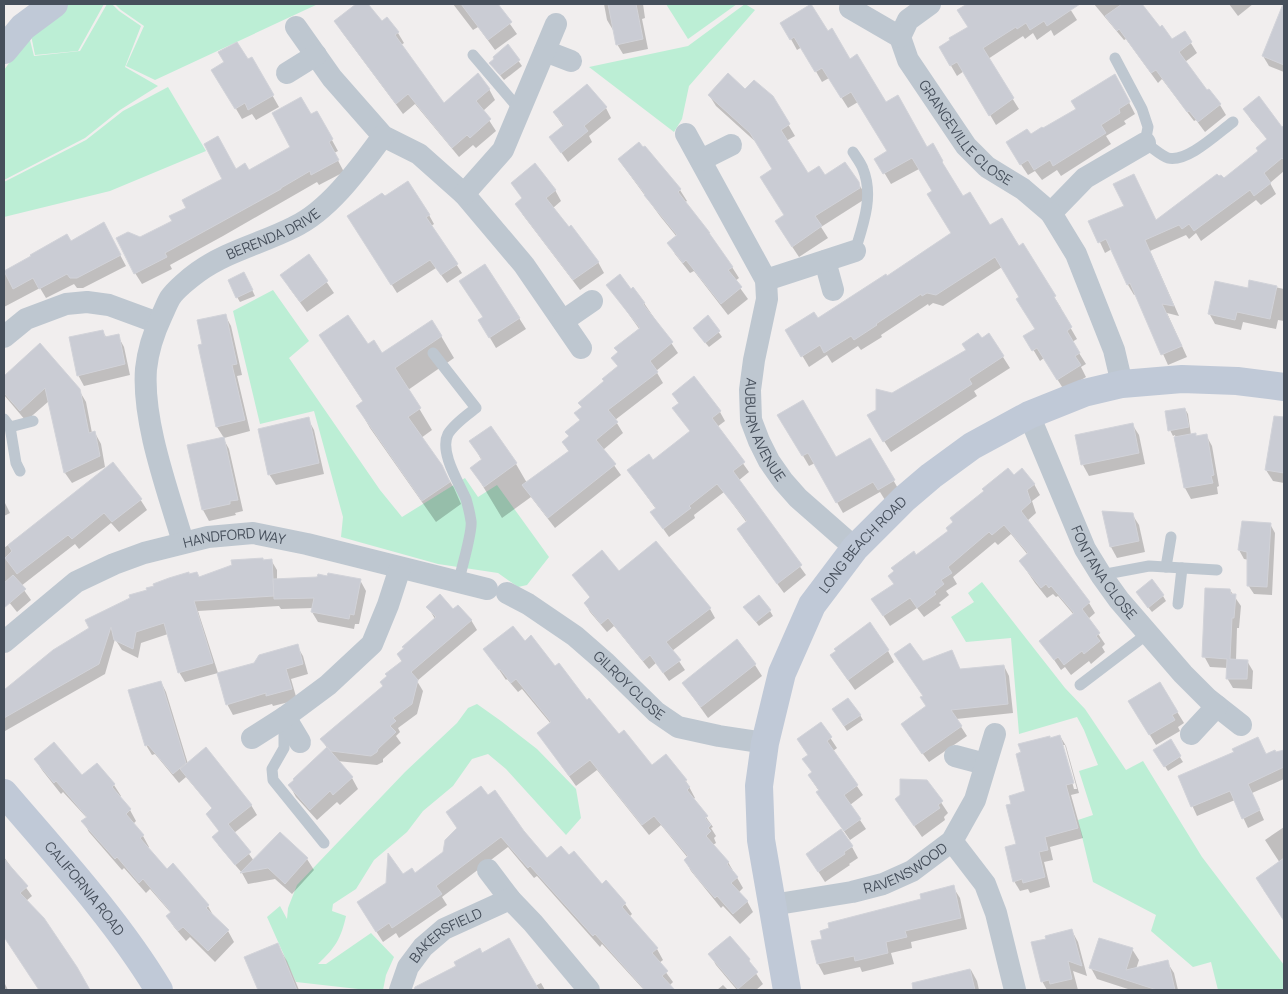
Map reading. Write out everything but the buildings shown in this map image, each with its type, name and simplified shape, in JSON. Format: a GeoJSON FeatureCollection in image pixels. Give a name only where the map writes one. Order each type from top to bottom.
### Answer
{"type":"FeatureCollection","features":[{"type":"Feature","properties":{"kind":"street"},"geometry":{"type":"LineString","coordinates":[[4,50],[23,27],[54,4]]}},
{"type":"Feature","properties":{"kind":"street"},"geometry":{"type":"LineString","coordinates":[[850,8],[900,37],[908,20],[930,4]]}},
{"type":"Feature","properties":{"kind":"street"},"geometry":{"type":"LineString","coordinates":[[464,194],[503,150],[556,24]]}},
{"type":"Feature","properties":{"kind":"street"},"geometry":{"type":"LineString","coordinates":[[296,27],[332,78],[383,136],[419,154],[464,194],[524,265],[581,348]]}},
{"type":"Feature","properties":{"kind":"street","name":"GRANGEVILLE CLOSE"},"geometry":{"type":"LineString","coordinates":[[900,37],[908,60],[966,146],[987,167],[1022,189],[1051,213],[1076,254],[1114,350],[1122,384]]}},
{"type":"Feature","properties":{"kind":"street"},"geometry":{"type":"LineString","coordinates":[[545,51],[571,61]]}},
{"type":"Feature","properties":{"kind":"street"},"geometry":{"type":"LineString","coordinates":[[287,73],[316,55]]}},
{"type":"Feature","properties":{"kind":"street","name":"AUBURN AVENUE"},"geometry":{"type":"LineString","coordinates":[[686,134],[702,160],[766,280],[767,299],[754,360],[750,390],[752,420],[759,441],[769,461],[798,498],[855,548]]}},
{"type":"Feature","properties":{"kind":"street","name":"BERENDA DRIVE"},"geometry":{"type":"LineString","coordinates":[[183,542],[158,455],[148,412],[146,370],[150,346],[158,323],[171,296],[198,272],[229,255],[296,227],[322,208],[335,196],[383,136]]}},
{"type":"Feature","properties":{"kind":"street"},"geometry":{"type":"LineString","coordinates":[[1051,213],[1085,178],[1145,143]]}},
{"type":"Feature","properties":{"kind":"street"},"geometry":{"type":"LineString","coordinates":[[702,160],[731,145]]}},
{"type":"Feature","properties":{"kind":"street"},"geometry":{"type":"LineString","coordinates":[[766,280],[855,251]]}},
{"type":"Feature","properties":{"kind":"street"},"geometry":{"type":"LineString","coordinates":[[825,261],[833,290]]}},
{"type":"Feature","properties":{"kind":"street"},"geometry":{"type":"LineString","coordinates":[[563,322],[592,300]]}},
{"type":"Feature","properties":{"kind":"street"},"geometry":{"type":"LineString","coordinates":[[4,337],[26,319],[66,304],[87,302],[109,304],[158,323]]}},
{"type":"Feature","properties":{"kind":"street","name":"LONG BEACH ROAD"},"geometry":{"type":"LineString","coordinates":[[787,990],[761,831],[759,786],[765,743],[782,673],[812,605],[855,548],[904,499],[931,476],[972,446],[1029,415],[1084,393],[1122,384],[1182,379],[1237,381],[1284,386]]}},
{"type":"Feature","properties":{"kind":"street","name":"FONTANA CLOSE"},"geometry":{"type":"LineString","coordinates":[[1029,415],[1085,549],[1118,600],[1183,674],[1217,706],[1240,724]]}},
{"type":"Feature","properties":{"kind":"street","name":"HANDFORD WAY"},"geometry":{"type":"LineString","coordinates":[[4,642],[76,582],[114,564],[183,542],[208,537],[254,533],[307,544],[497,591]]}},
{"type":"Feature","properties":{"kind":"street"},"geometry":{"type":"LineString","coordinates":[[252,738],[328,685],[372,644],[388,605],[400,568]]}},
{"type":"Feature","properties":{"kind":"street","name":"GILROY CLOSE"},"geometry":{"type":"LineString","coordinates":[[497,591],[528,604],[575,636],[606,663],[656,712],[678,727],[765,743]]}},
{"type":"Feature","properties":{"kind":"street"},"geometry":{"type":"LineString","coordinates":[[1191,734],[1217,706]]}},
{"type":"Feature","properties":{"kind":"street"},"geometry":{"type":"LineString","coordinates":[[284,717],[300,742]]}},
{"type":"Feature","properties":{"kind":"street","name":"RAVENSWOOD"},"geometry":{"type":"LineString","coordinates":[[772,906],[852,892],[883,884],[912,871],[952,840],[975,800],[995,734]]}},
{"type":"Feature","properties":{"kind":"street"},"geometry":{"type":"LineString","coordinates":[[955,756],[985,764]]}},
{"type":"Feature","properties":{"kind":"street","name":"CALIFORNIA ROAD"},"geometry":{"type":"LineString","coordinates":[[4,793],[103,911],[150,974],[159,990]]}},
{"type":"Feature","properties":{"kind":"street"},"geometry":{"type":"LineString","coordinates":[[952,840],[985,884],[996,913],[1015,990]]}},
{"type":"Feature","properties":{"kind":"street"},"geometry":{"type":"LineString","coordinates":[[488,870],[510,899],[533,923],[589,990]]}},
{"type":"Feature","properties":{"kind":"street","name":"BAKERSFIELD"},"geometry":{"type":"LineString","coordinates":[[400,990],[408,967],[423,947],[444,929],[510,899]]}},
{"type":"Feature","properties":{"kind":"lane"},"geometry":{"type":"LineString","coordinates":[[473,55],[520,110]]}},
{"type":"Feature","properties":{"kind":"lane"},"geometry":{"type":"LineString","coordinates":[[1115,58],[1142,109],[1148,127],[1145,143],[1169,158],[1183,157],[1199,148],[1233,122]]}},
{"type":"Feature","properties":{"kind":"lane"},"geometry":{"type":"LineString","coordinates":[[853,152],[863,168],[868,188],[866,216],[855,251]]}},
{"type":"Feature","properties":{"kind":"lane"},"geometry":{"type":"LineString","coordinates":[[433,353],[476,408],[454,427],[447,438],[447,453],[455,477],[466,499],[472,524],[459,581]]}},
{"type":"Feature","properties":{"kind":"lane"},"geometry":{"type":"LineString","coordinates":[[20,471],[16,463],[7,423],[34,421]]}},
{"type":"Feature","properties":{"kind":"lane"},"geometry":{"type":"LineString","coordinates":[[1166,567],[1171,537]]}},
{"type":"Feature","properties":{"kind":"lane"},"geometry":{"type":"LineString","coordinates":[[1102,575],[1149,566],[1217,570]]}},
{"type":"Feature","properties":{"kind":"lane"},"geometry":{"type":"LineString","coordinates":[[1178,604],[1182,568]]}},
{"type":"Feature","properties":{"kind":"lane"},"geometry":{"type":"LineString","coordinates":[[1080,685],[1147,634]]}},
{"type":"Feature","properties":{"kind":"lane"},"geometry":{"type":"LineString","coordinates":[[284,717],[284,748],[272,769],[274,780],[324,843]]}},
{"type":"Feature","properties":{"kind":"green space"},"geometry":{"type":"Polygon","coordinates":[[[64,4],[104,4],[78,51],[35,55],[31,35],[64,4]]]}},
{"type":"Feature","properties":{"kind":"green space"},"geometry":{"type":"Polygon","coordinates":[[[107,4],[112,4],[141,26],[125,67],[158,86],[120,110],[85,138],[4,180],[4,70],[29,36],[34,56],[80,51],[107,4]]]}},
{"type":"Feature","properties":{"kind":"green space"},"geometry":{"type":"Polygon","coordinates":[[[115,4],[318,4],[155,80],[126,66],[144,26],[115,4]]]}},
{"type":"Feature","properties":{"kind":"green space"},"geometry":{"type":"Polygon","coordinates":[[[666,4],[737,4],[688,39],[666,4]]]}},
{"type":"Feature","properties":{"kind":"green space"},"geometry":{"type":"Polygon","coordinates":[[[745,4],[755,10],[689,86],[682,119],[674,132],[589,67],[688,46],[745,4]]]}},
{"type":"Feature","properties":{"kind":"green space"},"geometry":{"type":"Polygon","coordinates":[[[168,87],[206,151],[110,191],[4,217],[4,182],[86,140],[123,111],[168,87]]]}},
{"type":"Feature","properties":{"kind":"green space"},"geometry":{"type":"Polygon","coordinates":[[[273,290],[309,341],[289,358],[380,490],[402,517],[465,478],[478,497],[497,485],[549,557],[527,585],[518,587],[498,573],[438,564],[341,537],[343,517],[314,411],[260,424],[233,311],[273,290]]]}},
{"type":"Feature","properties":{"kind":"green space"},"geometry":{"type":"Polygon","coordinates":[[[982,582],[1065,688],[1085,709],[1126,770],[1143,761],[1202,857],[1284,965],[1284,990],[1218,990],[1211,962],[1193,967],[1151,931],[1156,915],[1093,882],[1078,820],[1093,815],[1079,771],[1098,765],[1077,717],[1019,734],[1011,638],[966,642],[951,617],[974,602],[968,593],[982,582]]]}},
{"type":"Feature","properties":{"kind":"green space"},"geometry":{"type":"Polygon","coordinates":[[[477,704],[537,749],[576,789],[581,818],[566,835],[506,769],[488,754],[472,759],[453,786],[423,811],[407,832],[374,860],[356,889],[333,904],[332,911],[346,916],[344,924],[336,943],[318,964],[326,964],[371,933],[394,957],[386,975],[383,990],[296,982],[267,917],[280,906],[287,919],[288,908],[297,885],[405,772],[457,723],[468,708],[477,704]]]}}]}
